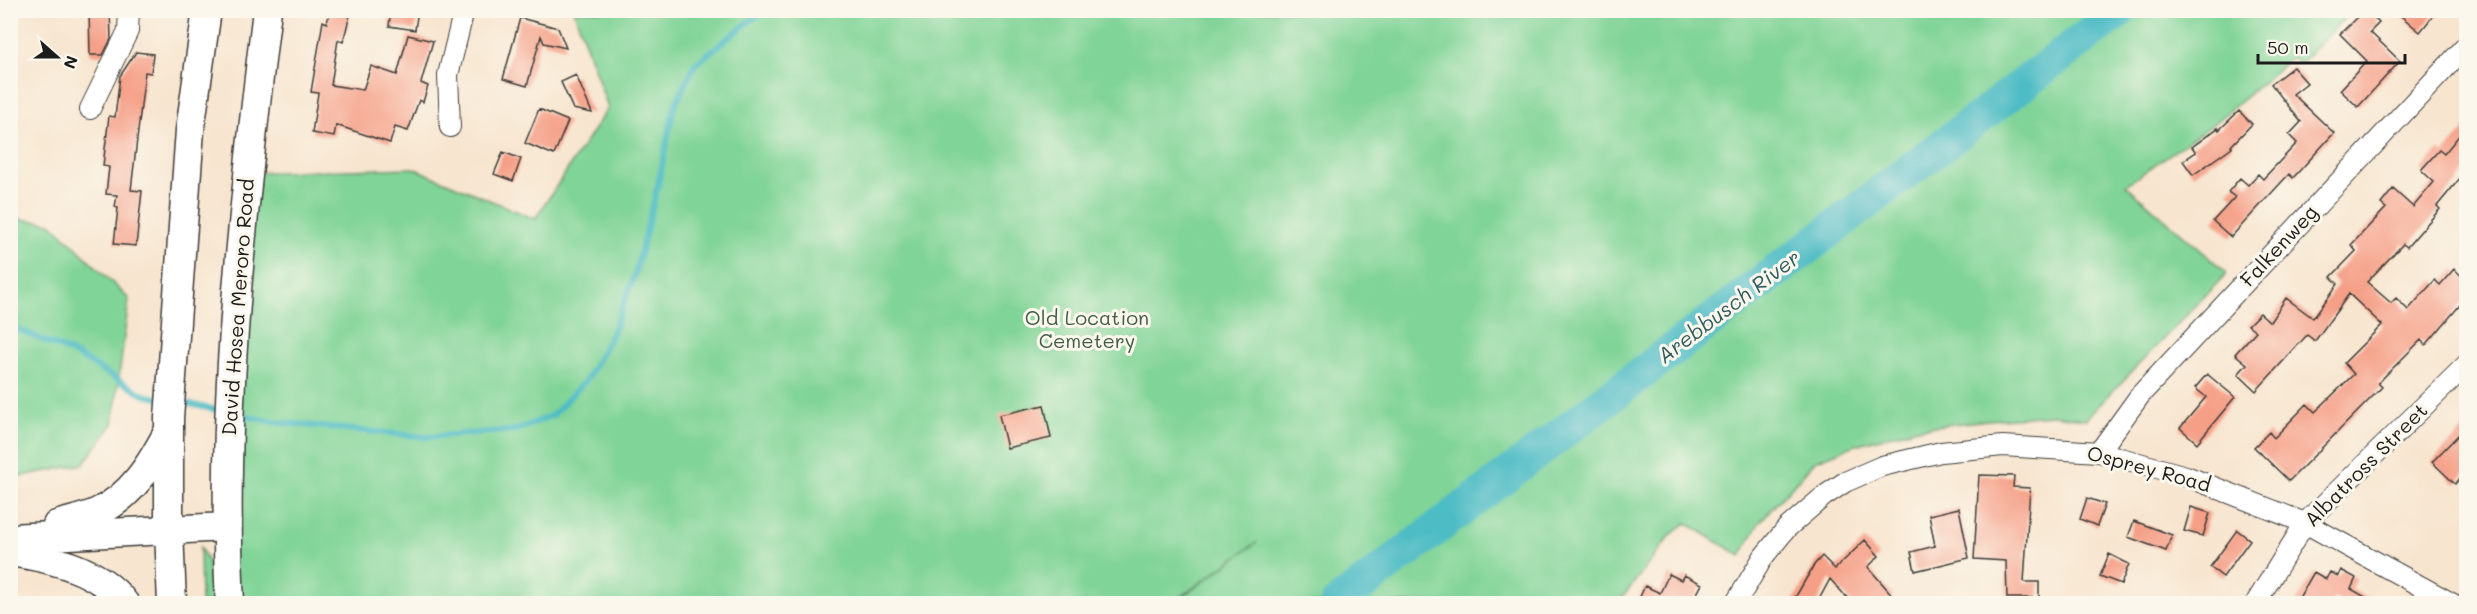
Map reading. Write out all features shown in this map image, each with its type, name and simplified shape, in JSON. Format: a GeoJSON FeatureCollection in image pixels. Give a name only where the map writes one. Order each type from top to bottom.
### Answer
{"type":"FeatureCollection","features":[{"type":"Feature","properties":{"kind":"main road"},"geometry":{"type":"LineString","coordinates":[[172,603],[169,424],[190,130],[207,10]]}},
{"type":"Feature","properties":{"kind":"main road","name":"David Hosea Meroro Road"},"geometry":{"type":"LineString","coordinates":[[230,603],[226,527],[233,334],[241,225],[267,10]]}},
{"type":"Feature","properties":{"kind":"main road"},"geometry":{"type":"LineString","coordinates":[[13,542],[97,513],[120,498],[136,483],[152,461],[169,424]]}},
{"type":"Feature","properties":{"kind":"main road"},"geometry":{"type":"LineString","coordinates":[[13,542],[226,527]]}},
{"type":"Feature","properties":{"kind":"main road"},"geometry":{"type":"LineString","coordinates":[[13,542],[29,555],[87,572],[106,583],[125,603]]}},
{"type":"Feature","properties":{"kind":"street"},"geometry":{"type":"LineString","coordinates":[[90,109],[128,31],[129,10]]}},
{"type":"Feature","properties":{"kind":"street"},"geometry":{"type":"LineString","coordinates":[[450,127],[448,75],[464,10]]}},
{"type":"Feature","properties":{"kind":"street","name":"Falkenweg"},"geometry":{"type":"LineString","coordinates":[[2099,452],[2141,394],[2466,46]]}},
{"type":"Feature","properties":{"kind":"street","name":"Albatross Street"},"geometry":{"type":"LineString","coordinates":[[2255,603],[2305,523],[2466,365]]}},
{"type":"Feature","properties":{"kind":"street","name":"Osprey Road"},"geometry":{"type":"LineString","coordinates":[[1735,603],[1764,556],[1787,528],[1824,496],[1845,482],[1882,466],[1941,452],[2003,446],[2099,452],[2186,476],[2305,523],[2453,603]]}},
{"type":"Feature","properties":{"kind":"green space","name":"Old Location Cemetery"},"geometry":{"type":"Polygon","coordinates":[[[574,11],[2352,11],[2300,63],[2292,57],[2220,119],[2126,185],[2227,273],[2086,419],[2052,415],[1989,420],[1918,428],[1855,445],[1815,461],[1759,523],[1741,556],[1686,523],[1671,535],[1618,603],[1174,603],[1257,542],[1172,603],[230,604],[247,173],[413,168],[535,219],[608,108],[574,11]]]}},
{"type":"Feature","properties":{"kind":"green space"},"geometry":{"type":"Polygon","coordinates":[[[11,218],[51,223],[129,299],[113,424],[83,464],[11,478],[11,218]]]}},
{"type":"Feature","properties":{"kind":"green space"},"geometry":{"type":"Polygon","coordinates":[[[200,546],[208,562],[211,603],[201,603],[200,546]]]}},
{"type":"Feature","properties":{"kind":"building"},"geometry":{"type":"Polygon","coordinates":[[[89,10],[110,10],[111,39],[103,55],[90,55],[89,10]]]}},
{"type":"Feature","properties":{"kind":"building"},"geometry":{"type":"Polygon","coordinates":[[[330,10],[350,15],[343,42],[338,40],[331,85],[363,90],[371,66],[397,75],[408,35],[433,41],[421,83],[428,86],[423,102],[419,100],[408,131],[395,127],[390,143],[336,125],[334,137],[312,133],[318,93],[311,92],[323,21],[327,23],[330,10]]]}},
{"type":"Feature","properties":{"kind":"building"},"geometry":{"type":"Polygon","coordinates":[[[391,10],[418,10],[415,30],[389,26],[391,10]]]}},
{"type":"Feature","properties":{"kind":"building"},"geometry":{"type":"Polygon","coordinates":[[[2364,10],[2367,10],[2379,23],[2370,32],[2400,61],[2358,107],[2340,90],[2367,61],[2340,34],[2364,10]]]}},
{"type":"Feature","properties":{"kind":"building"},"geometry":{"type":"Polygon","coordinates":[[[2394,10],[2438,10],[2420,32],[2394,10]]]}},
{"type":"Feature","properties":{"kind":"building"},"geometry":{"type":"Polygon","coordinates":[[[520,18],[558,28],[566,48],[544,43],[541,36],[527,86],[503,79],[520,18]]]}},
{"type":"Feature","properties":{"kind":"building"},"geometry":{"type":"Polygon","coordinates":[[[136,52],[153,54],[151,73],[145,72],[131,190],[142,191],[136,246],[114,244],[117,195],[106,194],[109,167],[103,166],[109,116],[115,117],[120,76],[136,52]]]}},
{"type":"Feature","properties":{"kind":"building"},"geometry":{"type":"Polygon","coordinates":[[[2293,67],[2307,83],[2293,94],[2334,133],[2293,178],[2289,174],[2231,237],[2213,221],[2235,197],[2228,192],[2240,178],[2248,185],[2258,174],[2263,179],[2297,143],[2289,135],[2301,122],[2271,84],[2293,67]]]}},
{"type":"Feature","properties":{"kind":"building"},"geometry":{"type":"Polygon","coordinates":[[[576,75],[592,113],[573,109],[561,82],[576,75]]]}},
{"type":"Feature","properties":{"kind":"building"},"geometry":{"type":"Polygon","coordinates":[[[539,109],[568,121],[554,155],[525,143],[539,109]]]}},
{"type":"Feature","properties":{"kind":"building"},"geometry":{"type":"Polygon","coordinates":[[[2239,111],[2252,124],[2232,147],[2193,175],[2183,161],[2196,152],[2192,147],[2218,128],[2219,130],[2239,111]]]}},
{"type":"Feature","properties":{"kind":"building"},"geometry":{"type":"Polygon","coordinates":[[[2466,127],[2466,171],[2437,206],[2440,209],[2407,247],[2403,244],[2367,282],[2391,303],[2396,298],[2408,310],[2435,280],[2440,285],[2454,269],[2466,280],[2466,298],[2426,345],[2421,340],[2378,383],[2382,387],[2289,481],[2254,447],[2269,432],[2274,438],[2307,404],[2315,412],[2354,374],[2344,363],[2382,325],[2349,294],[2315,341],[2307,335],[2256,391],[2238,374],[2247,364],[2235,354],[2256,331],[2248,325],[2260,313],[2270,322],[2286,298],[2313,318],[2338,284],[2331,277],[2356,251],[2351,245],[2386,208],[2381,204],[2393,189],[2413,207],[2434,182],[2421,170],[2439,150],[2444,154],[2466,127]]]}},
{"type":"Feature","properties":{"kind":"building"},"geometry":{"type":"Polygon","coordinates":[[[503,152],[521,159],[513,181],[494,174],[503,152]]]}},
{"type":"Feature","properties":{"kind":"building"},"geometry":{"type":"Polygon","coordinates":[[[2207,374],[2235,397],[2197,443],[2180,428],[2206,397],[2195,388],[2207,374]]]}},
{"type":"Feature","properties":{"kind":"building"},"geometry":{"type":"Polygon","coordinates":[[[1044,405],[1051,438],[1007,448],[999,415],[1044,405]]]}},
{"type":"Feature","properties":{"kind":"building"},"geometry":{"type":"Polygon","coordinates":[[[2466,427],[2466,472],[2455,484],[2432,462],[2466,427]]]}},
{"type":"Feature","properties":{"kind":"building"},"geometry":{"type":"Polygon","coordinates":[[[1979,475],[2014,476],[2013,487],[2030,488],[2024,582],[2039,582],[2039,598],[2007,598],[2006,561],[1974,559],[1979,475]]]}},
{"type":"Feature","properties":{"kind":"building"},"geometry":{"type":"Polygon","coordinates":[[[2087,498],[2105,504],[2097,526],[2080,519],[2087,498]]]}},
{"type":"Feature","properties":{"kind":"building"},"geometry":{"type":"Polygon","coordinates":[[[2191,507],[2210,513],[2203,536],[2184,531],[2191,507]]]}},
{"type":"Feature","properties":{"kind":"building"},"geometry":{"type":"Polygon","coordinates":[[[1959,508],[1969,558],[1915,571],[1911,552],[1935,546],[1929,515],[1959,508]]]}},
{"type":"Feature","properties":{"kind":"building"},"geometry":{"type":"Polygon","coordinates":[[[2134,521],[2172,535],[2166,551],[2128,537],[2134,521]]]}},
{"type":"Feature","properties":{"kind":"building"},"geometry":{"type":"Polygon","coordinates":[[[2237,530],[2250,540],[2223,577],[2210,567],[2237,530]]]}},
{"type":"Feature","properties":{"kind":"building"},"geometry":{"type":"Polygon","coordinates":[[[1865,540],[1879,556],[1868,567],[1893,596],[1884,603],[1852,603],[1830,579],[1817,603],[1792,603],[1814,565],[1822,556],[1835,569],[1865,540]]]}},
{"type":"Feature","properties":{"kind":"building"},"geometry":{"type":"Polygon","coordinates":[[[2109,554],[2129,564],[2121,584],[2100,576],[2109,554]]]}},
{"type":"Feature","properties":{"kind":"building"},"geometry":{"type":"Polygon","coordinates":[[[2341,570],[2356,578],[2351,589],[2376,603],[2344,603],[2334,598],[2331,603],[2296,603],[2314,572],[2326,579],[2330,572],[2338,576],[2341,570]]]}},
{"type":"Feature","properties":{"kind":"building"},"geometry":{"type":"Polygon","coordinates":[[[1669,574],[1681,580],[1684,575],[1702,584],[1692,603],[1637,603],[1645,586],[1660,593],[1669,574]]]}},
{"type":"Feature","properties":{"kind":"waterway"},"geometry":{"type":"LineString","coordinates":[[238,414],[274,422],[427,437],[517,430],[553,415],[587,379],[612,334],[635,274],[658,185],[674,107],[695,64],[755,17],[770,10]]}},
{"type":"Feature","properties":{"kind":"waterway","name":"Arebbusch River"},"geometry":{"type":"LineString","coordinates":[[1337,604],[2121,10]]}},
{"type":"Feature","properties":{"kind":"waterway"},"geometry":{"type":"LineString","coordinates":[[10,326],[71,352],[144,395],[163,399]]}},
{"type":"Feature","properties":{"kind":"waterway"},"geometry":{"type":"LineString","coordinates":[[176,401],[222,411]]}}]}
